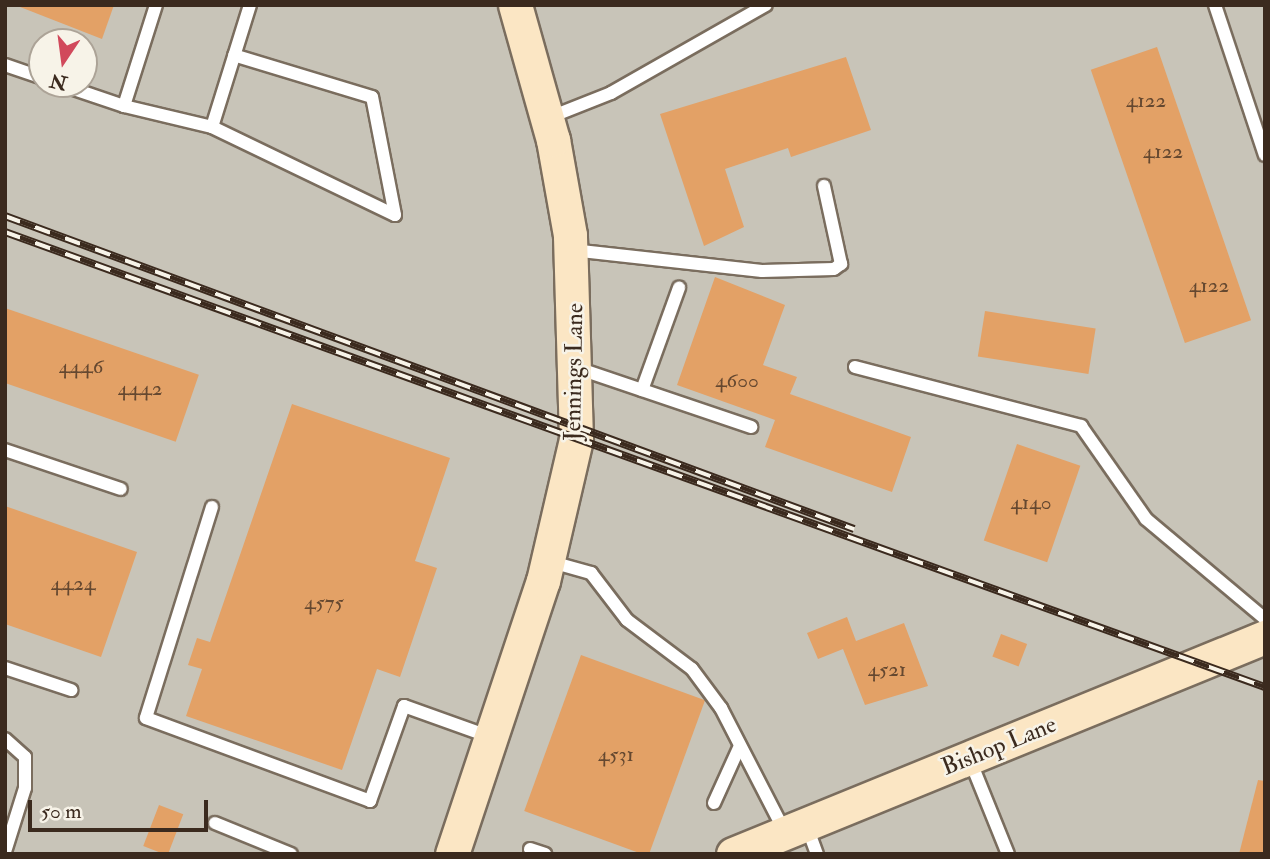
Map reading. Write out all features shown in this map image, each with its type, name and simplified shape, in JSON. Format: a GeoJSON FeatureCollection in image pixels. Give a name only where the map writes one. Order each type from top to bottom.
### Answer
{"type":"FeatureCollection","features":[{"type":"Feature","properties":{"kind":"street","name":"Jennings Lane"},"geometry":{"type":"LineString","coordinates":[[452,854],[548,561],[576,439],[577,368],[571,250],[548,118],[516,5]]}},
{"type":"Feature","properties":{"kind":"street","name":"Bishop Lane"},"geometry":{"type":"LineString","coordinates":[[733,854],[803,837],[970,758],[1265,637]]}},
{"type":"Feature","properties":{"kind":"lane"},"geometry":{"type":"LineString","coordinates":[[124,106],[156,5]]}},
{"type":"Feature","properties":{"kind":"lane"},"geometry":{"type":"LineString","coordinates":[[212,127],[250,5]]}},
{"type":"Feature","properties":{"kind":"lane"},"geometry":{"type":"LineString","coordinates":[[548,118],[611,93],[766,5]]}},
{"type":"Feature","properties":{"kind":"lane"},"geometry":{"type":"LineString","coordinates":[[1215,5],[1265,155]]}},
{"type":"Feature","properties":{"kind":"lane"},"geometry":{"type":"LineString","coordinates":[[98,97],[212,127],[395,215],[372,97],[234,55]]}},
{"type":"Feature","properties":{"kind":"lane"},"geometry":{"type":"LineString","coordinates":[[5,65],[28,73]]}},
{"type":"Feature","properties":{"kind":"lane"},"geometry":{"type":"LineString","coordinates":[[571,250],[762,271],[834,270],[841,264],[824,186]]}},
{"type":"Feature","properties":{"kind":"lane"},"geometry":{"type":"LineString","coordinates":[[642,390],[679,288]]}},
{"type":"Feature","properties":{"kind":"lane"},"geometry":{"type":"LineString","coordinates":[[577,368],[751,427]]}},
{"type":"Feature","properties":{"kind":"lane"},"geometry":{"type":"LineString","coordinates":[[855,368],[1081,426],[1146,519],[1265,619]]}},
{"type":"Feature","properties":{"kind":"lane"},"geometry":{"type":"LineString","coordinates":[[5,450],[121,489]]}},
{"type":"Feature","properties":{"kind":"lane"},"geometry":{"type":"LineString","coordinates":[[212,507],[146,718],[370,801],[404,706],[492,737]]}},
{"type":"Feature","properties":{"kind":"lane"},"geometry":{"type":"LineString","coordinates":[[548,561],[591,573],[626,620],[692,669],[721,708],[739,748],[803,837]]}},
{"type":"Feature","properties":{"kind":"lane"},"geometry":{"type":"LineString","coordinates":[[5,668],[71,690]]}},
{"type":"Feature","properties":{"kind":"lane"},"geometry":{"type":"LineString","coordinates":[[5,739],[25,757],[25,788],[5,852]]}},
{"type":"Feature","properties":{"kind":"lane"},"geometry":{"type":"LineString","coordinates":[[714,803],[739,748]]}},
{"type":"Feature","properties":{"kind":"lane"},"geometry":{"type":"LineString","coordinates":[[970,758],[1008,854]]}},
{"type":"Feature","properties":{"kind":"lane"},"geometry":{"type":"LineString","coordinates":[[215,823],[291,854]]}},
{"type":"Feature","properties":{"kind":"lane"},"geometry":{"type":"LineString","coordinates":[[530,849],[545,854]]}},
{"type":"Feature","properties":{"kind":"shaded area"},"geometry":{"type":"Polygon","coordinates":[[[5,5],[1265,5],[1265,854],[5,854],[5,5]]]}},
{"type":"Feature","properties":{"kind":"building"},"geometry":{"type":"Polygon","coordinates":[[[15,5],[114,5],[102,39],[98,37],[98,28],[74,28],[15,5]]]}},
{"type":"Feature","properties":{"kind":"building"},"geometry":{"type":"Polygon","coordinates":[[[1157,47],[1251,320],[1185,343],[1091,70],[1157,47]]]}},
{"type":"Feature","properties":{"kind":"building"},"geometry":{"type":"Polygon","coordinates":[[[846,57],[871,130],[791,157],[788,148],[725,169],[744,227],[704,246],[660,114],[846,57]]]}},
{"type":"Feature","properties":{"kind":"building"},"geometry":{"type":"Polygon","coordinates":[[[715,277],[785,305],[763,365],[797,377],[790,394],[911,437],[892,492],[765,447],[775,420],[677,385],[715,277]]]}},
{"type":"Feature","properties":{"kind":"building"},"geometry":{"type":"Polygon","coordinates":[[[5,308],[199,375],[176,442],[5,383],[5,308]]]}},
{"type":"Feature","properties":{"kind":"building"},"geometry":{"type":"Polygon","coordinates":[[[985,311],[1096,329],[1088,374],[978,356],[985,311]]]}},
{"type":"Feature","properties":{"kind":"building"},"geometry":{"type":"Polygon","coordinates":[[[292,404],[450,458],[415,561],[437,568],[400,677],[377,669],[342,770],[186,716],[202,669],[188,665],[197,638],[210,642],[292,404]]]}},
{"type":"Feature","properties":{"kind":"building"},"geometry":{"type":"Polygon","coordinates":[[[1017,444],[1080,466],[1047,562],[984,540],[1017,444]]]}},
{"type":"Feature","properties":{"kind":"building"},"geometry":{"type":"Polygon","coordinates":[[[5,506],[137,552],[101,657],[5,624],[5,506]]]}},
{"type":"Feature","properties":{"kind":"building"},"geometry":{"type":"Polygon","coordinates":[[[847,617],[856,641],[904,623],[928,686],[865,705],[843,649],[818,659],[807,633],[847,617]]]}},
{"type":"Feature","properties":{"kind":"building"},"geometry":{"type":"Polygon","coordinates":[[[1001,634],[1027,644],[1019,666],[992,656],[1001,634]]]}},
{"type":"Feature","properties":{"kind":"building"},"geometry":{"type":"Polygon","coordinates":[[[581,655],[705,700],[649,854],[642,854],[524,811],[581,655]]]}},
{"type":"Feature","properties":{"kind":"building"},"geometry":{"type":"Polygon","coordinates":[[[1258,780],[1265,781],[1265,854],[1239,854],[1258,780]]]}},
{"type":"Feature","properties":{"kind":"building"},"geometry":{"type":"Polygon","coordinates":[[[159,805],[183,814],[168,854],[143,846],[159,805]]]}},
{"type":"Feature","properties":{"kind":"railway"},"geometry":{"type":"LineString","coordinates":[[5,216],[854,529]]}},
{"type":"Feature","properties":{"kind":"railway"},"geometry":{"type":"LineString","coordinates":[[5,232],[1265,687]]}}]}
